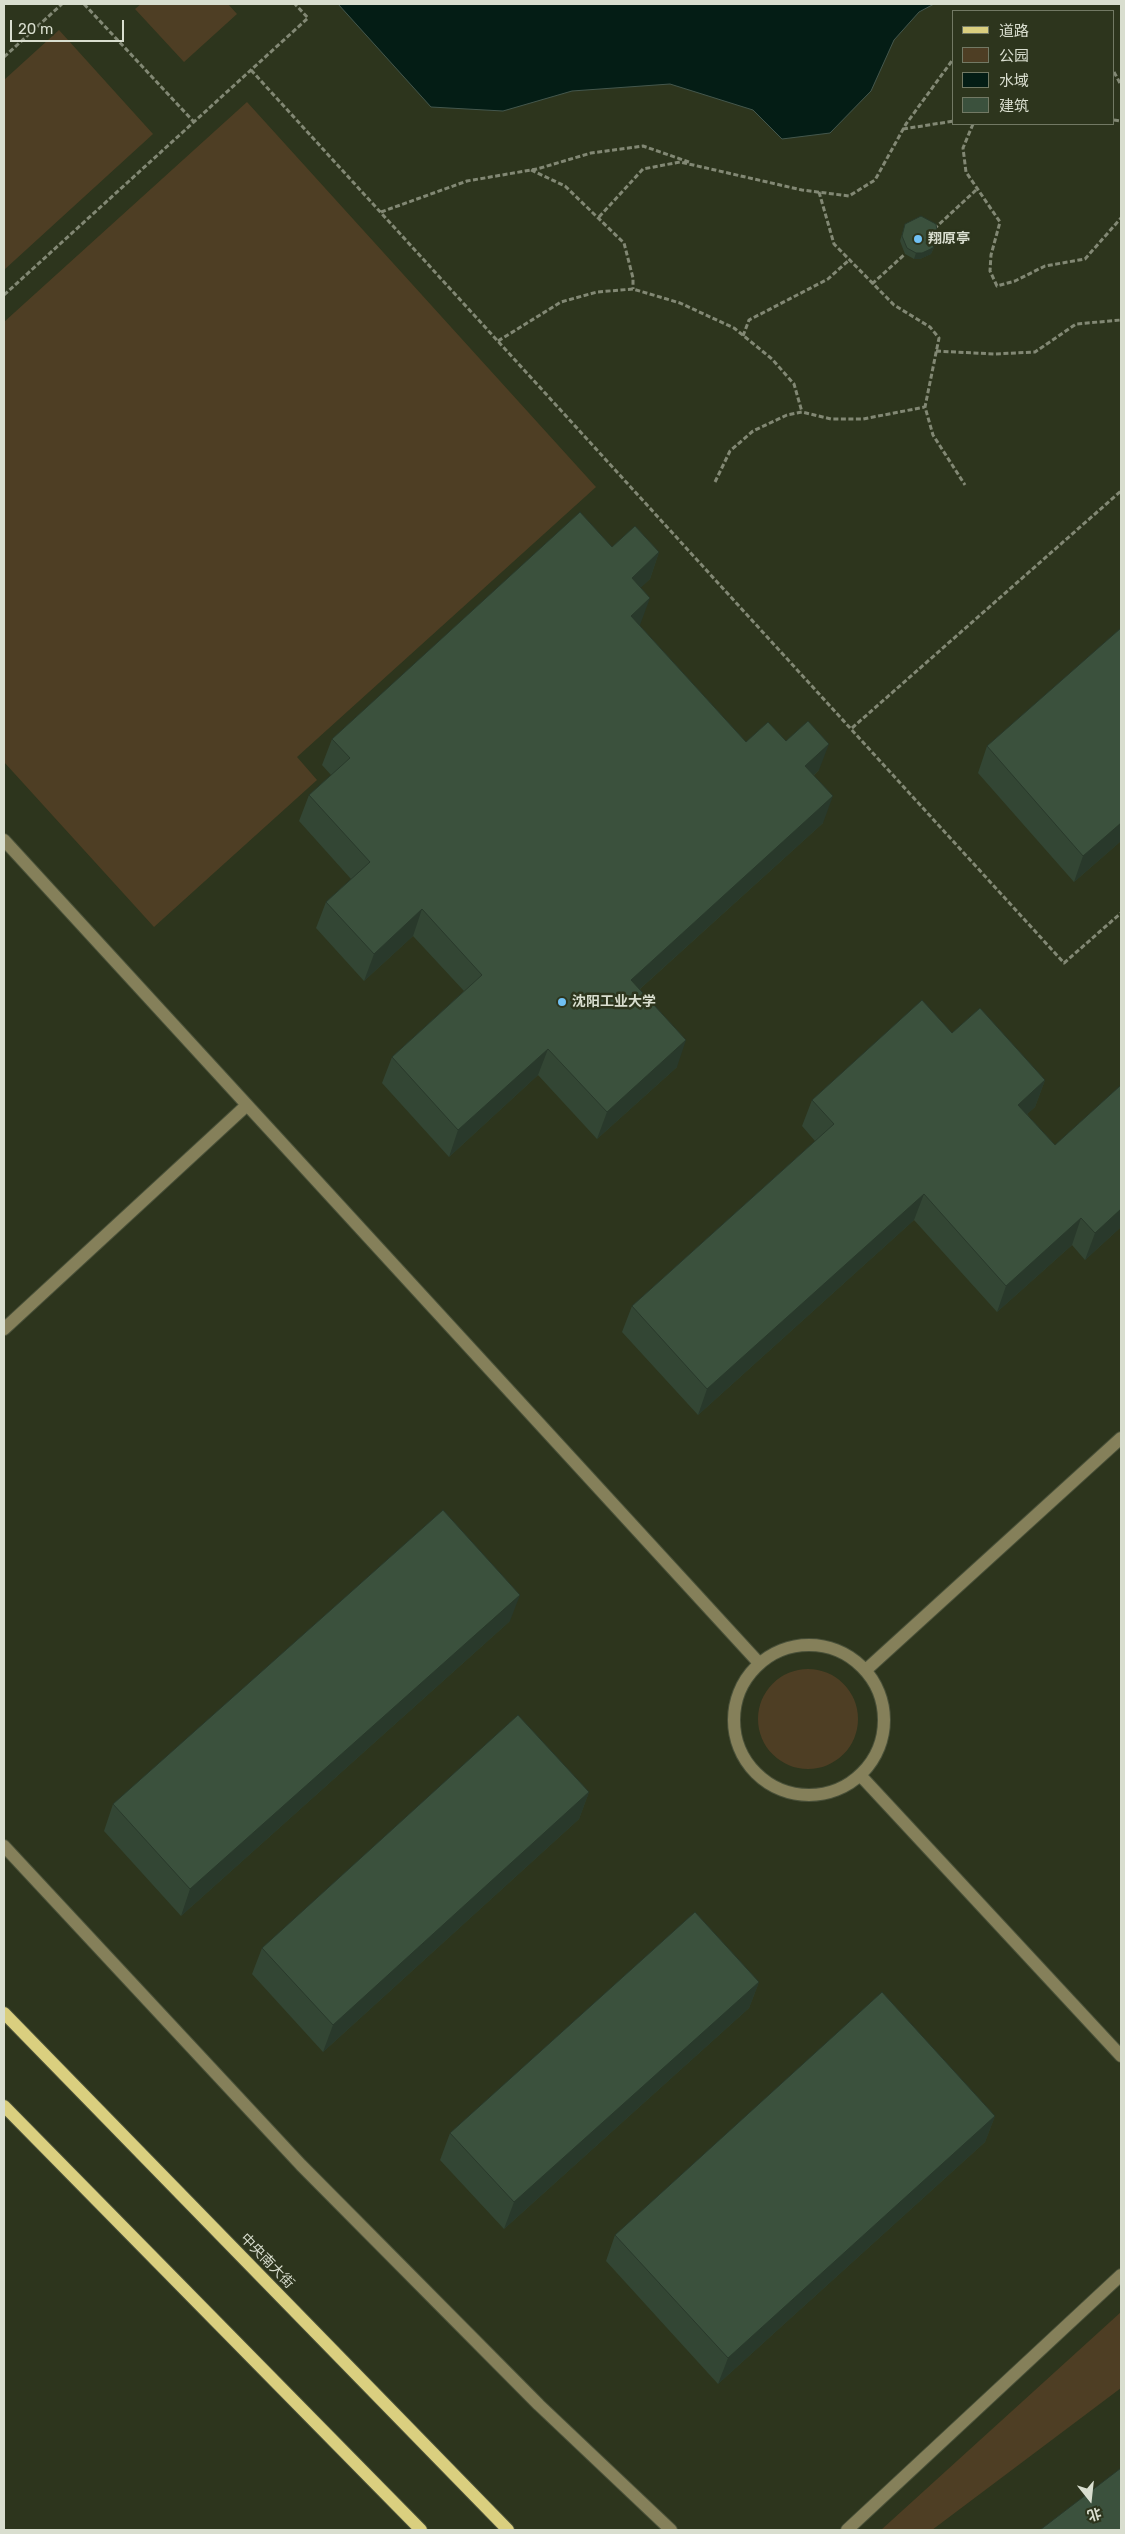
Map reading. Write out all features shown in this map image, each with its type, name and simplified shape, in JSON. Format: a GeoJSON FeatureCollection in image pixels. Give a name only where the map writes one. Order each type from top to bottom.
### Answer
{"type":"FeatureCollection","features":[{"type":"Feature","properties":{"kind":"main road","name":"中央南大街"},"geometry":{"type":"LineString","coordinates":[[4,2013],[508,2530]]}},
{"type":"Feature","properties":{"kind":"main road"},"geometry":{"type":"LineString","coordinates":[[4,2106],[421,2530]]}},
{"type":"Feature","properties":{"kind":"street"},"geometry":{"type":"LineString","coordinates":[[4,840],[759,1662]]}},
{"type":"Feature","properties":{"kind":"street"},"geometry":{"type":"LineString","coordinates":[[4,1329],[247,1105]]}},
{"type":"Feature","properties":{"kind":"street"},"geometry":{"type":"LineString","coordinates":[[867,1669],[1121,1438]]}},
{"type":"Feature","properties":{"kind":"street"},"geometry":{"type":"LineString","coordinates":[[802,1644],[826,1645],[848,1654],[867,1669],[881,1692],[886,1718],[882,1744],[869,1767],[860,1776],[849,1784],[825,1794],[799,1795],[773,1786],[752,1770],[740,1750],[734,1727],[735,1703],[744,1681],[759,1662],[779,1650],[802,1644]]}},
{"type":"Feature","properties":{"kind":"street"},"geometry":{"type":"LineString","coordinates":[[860,1776],[1121,2056]]}},
{"type":"Feature","properties":{"kind":"street"},"geometry":{"type":"LineString","coordinates":[[4,1846],[301,2165],[539,2405],[671,2530]]}},
{"type":"Feature","properties":{"kind":"street"},"geometry":{"type":"LineString","coordinates":[[847,2530],[1121,2275]]}},
{"type":"Feature","properties":{"kind":"path"},"geometry":{"type":"LineString","coordinates":[[4,57],[62,4]]}},
{"type":"Feature","properties":{"kind":"path"},"geometry":{"type":"LineString","coordinates":[[84,4],[194,122]]}},
{"type":"Feature","properties":{"kind":"path"},"geometry":{"type":"LineString","coordinates":[[4,295],[308,18],[295,4]]}},
{"type":"Feature","properties":{"kind":"path"},"geometry":{"type":"LineString","coordinates":[[599,216],[643,169],[680,162],[819,192],[849,196],[875,180],[903,129],[952,61]]}},
{"type":"Feature","properties":{"kind":"path"},"geometry":{"type":"LineString","coordinates":[[251,70],[1064,963],[1121,914]]}},
{"type":"Feature","properties":{"kind":"path"},"geometry":{"type":"LineString","coordinates":[[1115,74],[1121,85]]}},
{"type":"Feature","properties":{"kind":"path"},"geometry":{"type":"LineString","coordinates":[[903,129],[952,121]]}},
{"type":"Feature","properties":{"kind":"path"},"geometry":{"type":"LineString","coordinates":[[973,125],[963,148],[966,172],[976,190],[994,211],[1000,222],[991,255],[990,271],[997,286],[1015,281],[1045,266],[1086,259],[1121,218]]}},
{"type":"Feature","properties":{"kind":"path"},"geometry":{"type":"LineString","coordinates":[[381,212],[467,181],[530,169],[591,153],[643,146],[703,167]]}},
{"type":"Feature","properties":{"kind":"path"},"geometry":{"type":"LineString","coordinates":[[530,169],[565,186],[599,216],[624,243],[633,278],[633,289]]}},
{"type":"Feature","properties":{"kind":"path"},"geometry":{"type":"LineString","coordinates":[[934,230],[976,190]]}},
{"type":"Feature","properties":{"kind":"path"},"geometry":{"type":"LineString","coordinates":[[819,192],[834,244],[894,305],[930,327],[939,338],[925,407],[933,435],[964,485]]}},
{"type":"Feature","properties":{"kind":"path"},"geometry":{"type":"LineString","coordinates":[[872,284],[905,254]]}},
{"type":"Feature","properties":{"kind":"path"},"geometry":{"type":"LineString","coordinates":[[743,336],[749,320],[828,280],[849,260]]}},
{"type":"Feature","properties":{"kind":"path"},"geometry":{"type":"LineString","coordinates":[[498,341],[560,302],[597,292],[633,289],[680,303],[734,328],[772,359],[794,384],[802,412]]}},
{"type":"Feature","properties":{"kind":"path"},"geometry":{"type":"LineString","coordinates":[[936,351],[995,354],[1035,352],[1076,324],[1121,320]]}},
{"type":"Feature","properties":{"kind":"path"},"geometry":{"type":"LineString","coordinates":[[715,482],[730,451],[753,431],[787,415],[802,412],[831,419],[863,419],[925,407]]}},
{"type":"Feature","properties":{"kind":"path"},"geometry":{"type":"LineString","coordinates":[[851,728],[1121,491]]}},
{"type":"Feature","properties":{"kind":"green space"},"geometry":{"type":"Polygon","coordinates":[[[141,4],[228,4],[237,14],[184,62],[135,9],[141,4]]]}},
{"type":"Feature","properties":{"kind":"green space"},"geometry":{"type":"Polygon","coordinates":[[[59,30],[153,134],[4,270],[4,80],[59,30]]]}},
{"type":"Feature","properties":{"kind":"green space"},"geometry":{"type":"Polygon","coordinates":[[[247,102],[596,487],[297,757],[317,780],[154,927],[4,762],[4,322],[247,102]]]}},
{"type":"Feature","properties":{"kind":"green space"},"geometry":{"type":"Polygon","coordinates":[[[808,1669],[818,1670],[836,1677],[850,1691],[857,1709],[857,1729],[850,1747],[836,1761],[818,1768],[808,1769],[798,1768],[780,1761],[766,1747],[759,1729],[758,1719],[759,1709],[766,1691],[780,1677],[798,1670],[808,1669]]]}},
{"type":"Feature","properties":{"kind":"green space"},"geometry":{"type":"Polygon","coordinates":[[[1121,2312],[1121,2388],[932,2530],[881,2530],[1121,2312]]]}},
{"type":"Feature","properties":{"kind":"water"},"geometry":{"type":"Polygon","coordinates":[[[338,4],[934,4],[919,12],[894,40],[871,91],[830,133],[782,139],[753,110],[670,84],[572,91],[503,111],[431,107],[338,4]]]}},
{"type":"Feature","properties":{"kind":"building","name":"翔原亭"},"geometry":{"type":"Polygon","coordinates":[[[921,216],[936,224],[938,237],[933,248],[922,253],[916,253],[907,248],[902,236],[905,224],[921,216]]]}},
{"type":"Feature","properties":{"kind":"building"},"geometry":{"type":"Polygon","coordinates":[[[580,512],[612,547],[635,526],[659,552],[632,578],[650,598],[631,616],[746,742],[768,722],[786,741],[808,721],[829,744],[805,766],[833,796],[631,980],[686,1040],[607,1112],[548,1049],[458,1130],[392,1057],[482,975],[422,909],[374,954],[326,902],[370,862],[309,795],[350,758],[332,739],[580,512]]]}},
{"type":"Feature","properties":{"kind":"building"},"geometry":{"type":"Polygon","coordinates":[[[1121,628],[1121,823],[1083,856],[987,746],[1121,628]]]}},
{"type":"Feature","properties":{"kind":"building"},"geometry":{"type":"Polygon","coordinates":[[[922,1000],[952,1033],[980,1008],[1045,1080],[1018,1105],[1055,1145],[1121,1085],[1121,1209],[1095,1233],[1081,1218],[1006,1286],[924,1194],[707,1389],[632,1306],[834,1124],[812,1100],[922,1000]]]}},
{"type":"Feature","properties":{"kind":"building"},"geometry":{"type":"Polygon","coordinates":[[[443,1510],[520,1595],[190,1889],[113,1804],[443,1510]]]}},
{"type":"Feature","properties":{"kind":"building"},"geometry":{"type":"Polygon","coordinates":[[[518,1715],[589,1792],[333,2025],[262,1948],[518,1715]]]}},
{"type":"Feature","properties":{"kind":"building"},"geometry":{"type":"Polygon","coordinates":[[[695,1912],[759,1982],[514,2202],[450,2133],[695,1912]]]}},
{"type":"Feature","properties":{"kind":"building"},"geometry":{"type":"Polygon","coordinates":[[[882,1992],[995,2116],[728,2358],[615,2235],[882,1992]]]}},
{"type":"Feature","properties":{"kind":"building"},"geometry":{"type":"Polygon","coordinates":[[[1121,2468],[1121,2530],[1040,2530],[1121,2468]]]}},
{"type":"Feature","properties":{"kind":"place","name":"翔原亭"},"geometry":{"type":"Point","coordinates":[918,239]}},
{"type":"Feature","properties":{"kind":"place","name":"沈阳工业大学"},"geometry":{"type":"Point","coordinates":[562,1002]}}]}
